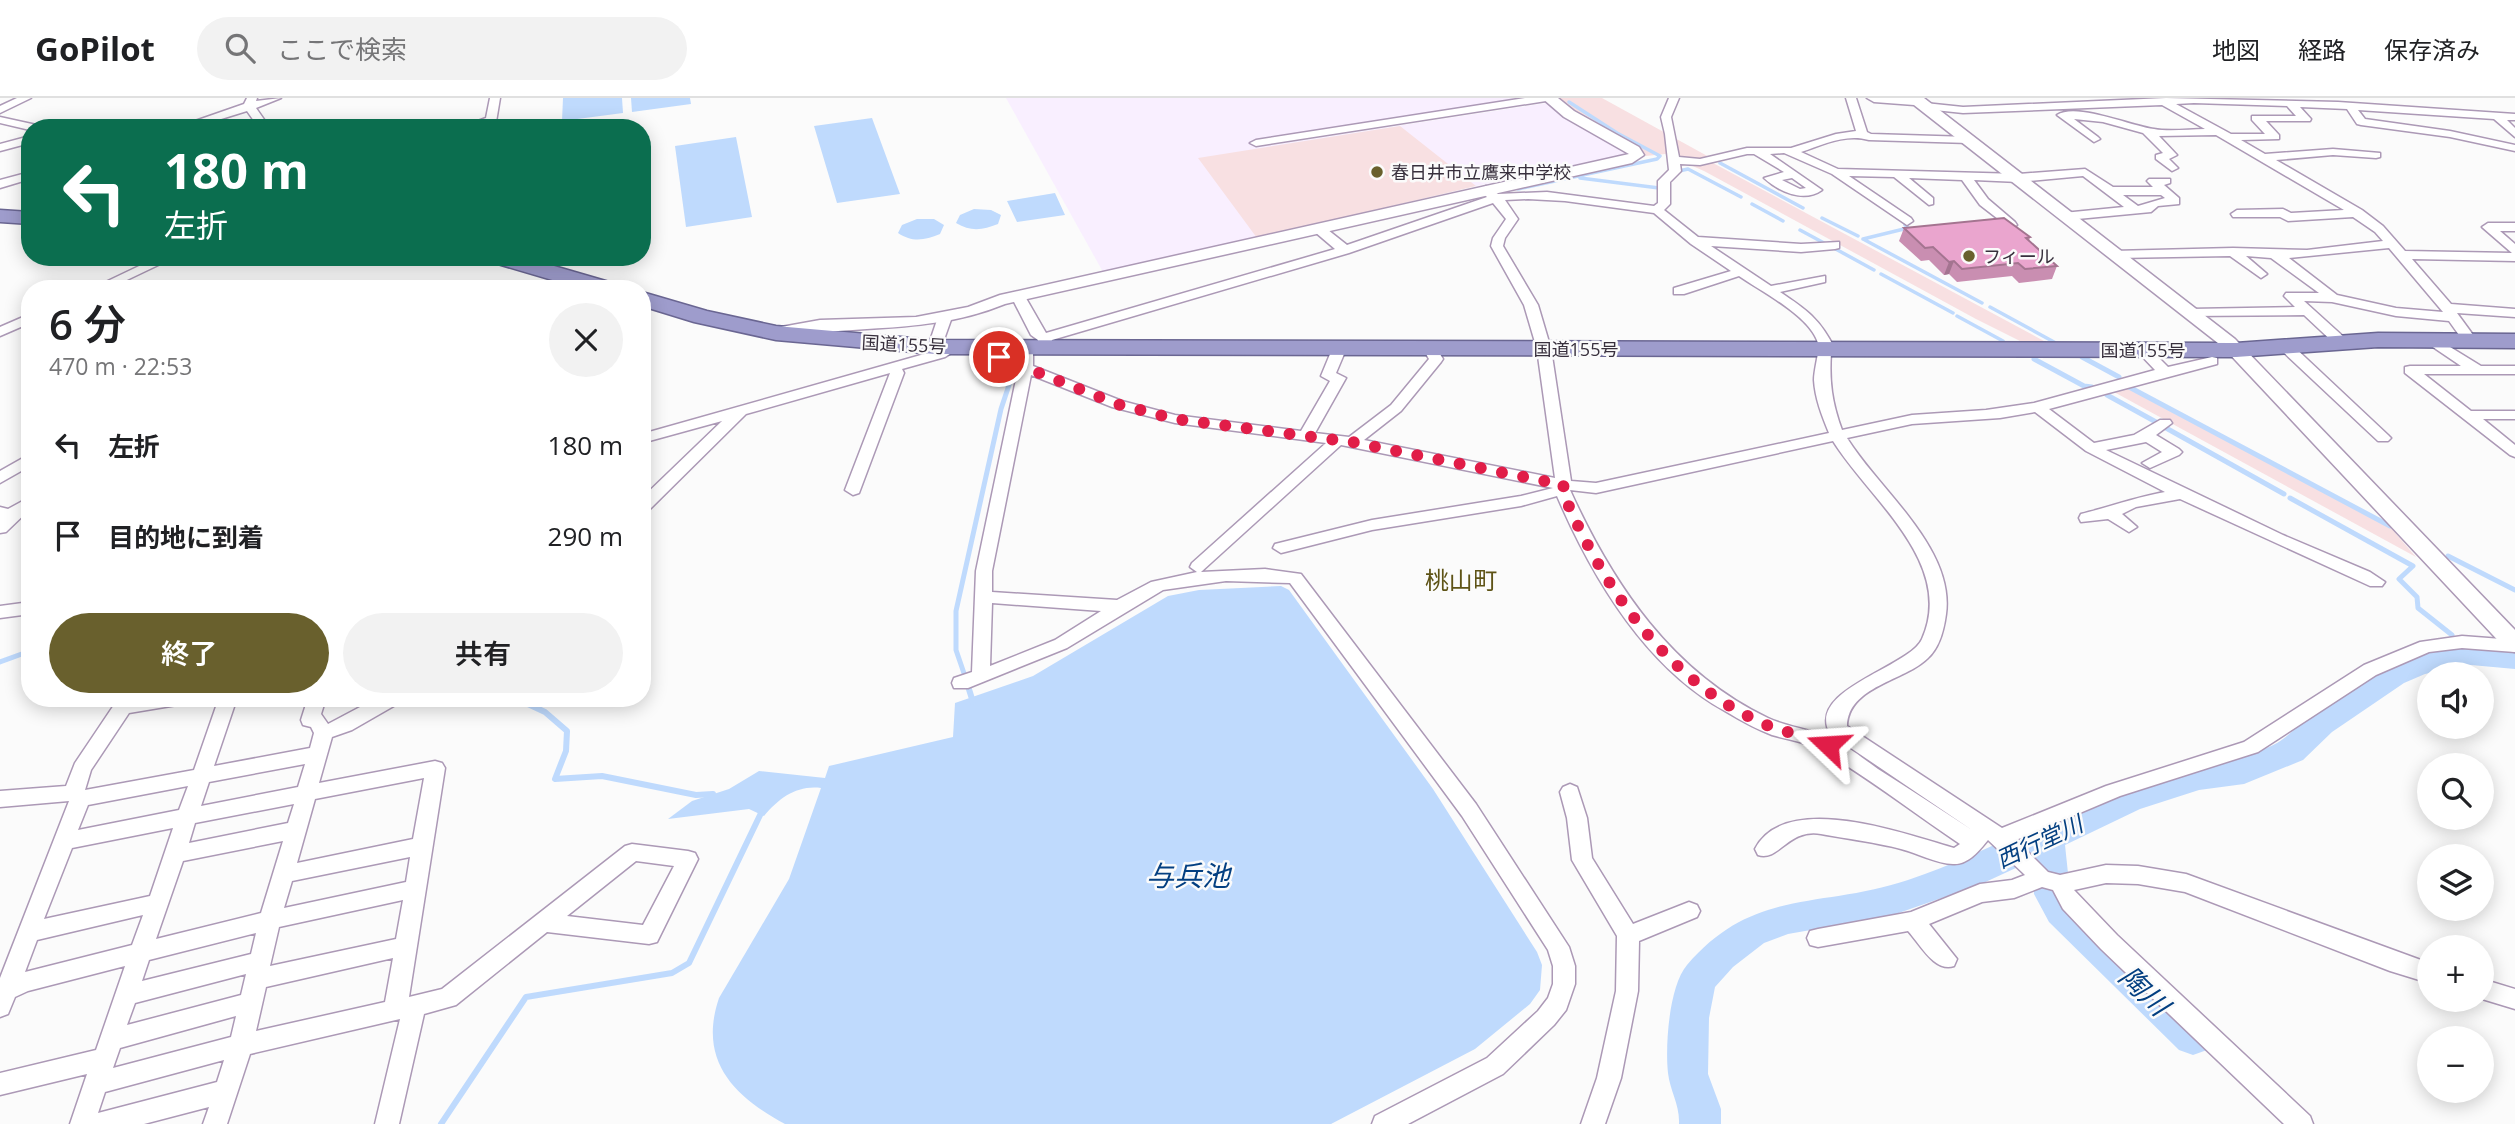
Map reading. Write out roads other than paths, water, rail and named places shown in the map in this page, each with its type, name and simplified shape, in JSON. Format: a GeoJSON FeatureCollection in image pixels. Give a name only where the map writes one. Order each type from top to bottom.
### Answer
{"type":"FeatureCollection","features":[{"type":"Feature","properties":{"kind":"highway"},"geometry":{"type":"LineString","coordinates":[[0,216],[21,217]]}},
{"type":"Feature","properties":{"kind":"highway"},"geometry":{"type":"LineString","coordinates":[[531,266],[578,280]]}},
{"type":"Feature","properties":{"kind":"highway","name":"国道155号"},"geometry":{"type":"LineString","coordinates":[[651,302],[702,317],[776,333],[944,347],[1036,350],[1340,347],[2236,350],[2429,338],[2515,341]]}},
{"type":"Feature","properties":{"kind":"street"},"geometry":{"type":"LineString","coordinates":[[0,110],[26,98]]}},
{"type":"Feature","properties":{"kind":"street"},"geometry":{"type":"LineString","coordinates":[[204,119],[250,102],[276,98]]}},
{"type":"Feature","properties":{"kind":"street"},"geometry":{"type":"LineString","coordinates":[[490,119],[495,98]]}},
{"type":"Feature","properties":{"kind":"street"},"geometry":{"type":"LineString","coordinates":[[776,333],[820,325],[916,322],[973,312],[1000,300],[1319,229],[1492,194],[1632,159],[1637,155],[1633,150],[1569,114],[1548,98],[1256,143]]}},
{"type":"Feature","properties":{"kind":"street"},"geometry":{"type":"LineString","coordinates":[[1657,210],[1664,204],[1664,181],[1675,171],[1666,117],[1674,98]]}},
{"type":"Feature","properties":{"kind":"street"},"geometry":{"type":"LineString","coordinates":[[1851,98],[1862,134]]}},
{"type":"Feature","properties":{"kind":"street"},"geometry":{"type":"LineString","coordinates":[[1874,98],[1963,110],[2062,114],[2104,119],[2147,131],[2275,137],[2256,118],[2306,119],[2291,104]]}},
{"type":"Feature","properties":{"kind":"street"},"geometry":{"type":"LineString","coordinates":[[2395,98],[2405,110]]}},
{"type":"Feature","properties":{"kind":"street"},"geometry":{"type":"LineString","coordinates":[[2160,100],[2266,157],[2358,213],[2402,255],[2469,339]]}},
{"type":"Feature","properties":{"kind":"street"},"geometry":{"type":"LineString","coordinates":[[1963,110],[2008,101],[2259,100],[2291,104],[2336,102],[2351,107],[2510,115]]}},
{"type":"Feature","properties":{"kind":"street"},"geometry":{"type":"LineString","coordinates":[[250,102],[260,119]]}},
{"type":"Feature","properties":{"kind":"street"},"geometry":{"type":"LineString","coordinates":[[1919,102],[2067,215],[2236,350],[2515,645]]}},
{"type":"Feature","properties":{"kind":"street"},"geometry":{"type":"LineString","coordinates":[[2351,107],[2361,122],[2450,134],[2515,148]]}},
{"type":"Feature","properties":{"kind":"street"},"geometry":{"type":"LineString","coordinates":[[2484,107],[2510,115]]}},
{"type":"Feature","properties":{"kind":"street"},"geometry":{"type":"LineString","coordinates":[[2062,114],[2094,139]]}},
{"type":"Feature","properties":{"kind":"street"},"geometry":{"type":"LineString","coordinates":[[2510,115],[2515,134]]}},
{"type":"Feature","properties":{"kind":"street"},"geometry":{"type":"LineString","coordinates":[[0,120],[21,125]]}},
{"type":"Feature","properties":{"kind":"street"},"geometry":{"type":"LineString","coordinates":[[2147,131],[2172,155],[2160,157],[2172,167]]}},
{"type":"Feature","properties":{"kind":"street"},"geometry":{"type":"LineString","coordinates":[[1675,160],[1711,161],[1756,150],[1790,152],[1840,136],[1862,134],[1869,137],[1969,139]]}},
{"type":"Feature","properties":{"kind":"street"},"geometry":{"type":"LineString","coordinates":[[0,148],[21,142]]}},
{"type":"Feature","properties":{"kind":"street"},"geometry":{"type":"LineString","coordinates":[[1756,150],[1794,174]]}},
{"type":"Feature","properties":{"kind":"street"},"geometry":{"type":"LineString","coordinates":[[1790,152],[1836,173],[1908,221]]}},
{"type":"Feature","properties":{"kind":"street"},"geometry":{"type":"LineString","coordinates":[[2266,157],[2342,153],[2376,155]]}},
{"type":"Feature","properties":{"kind":"street"},"geometry":{"type":"LineString","coordinates":[[2342,153],[2353,164]]}},
{"type":"Feature","properties":{"kind":"street"},"geometry":{"type":"LineString","coordinates":[[1836,173],[2019,178],[2085,172],[2137,210]]}},
{"type":"Feature","properties":{"kind":"street"},"geometry":{"type":"LineString","coordinates":[[1897,174],[1929,201]]}},
{"type":"Feature","properties":{"kind":"street"},"geometry":{"type":"LineString","coordinates":[[1965,176],[1984,202],[2011,225]]}},
{"type":"Feature","properties":{"kind":"street"},"geometry":{"type":"LineString","coordinates":[[0,184],[21,178]]}},
{"type":"Feature","properties":{"kind":"street"},"geometry":{"type":"LineString","coordinates":[[2067,215],[2137,210],[2151,208],[2154,202],[2175,201],[2165,186],[2111,191]]}},
{"type":"Feature","properties":{"kind":"street"},"geometry":{"type":"LineString","coordinates":[[1492,194],[1513,219],[1499,237],[1497,246],[1531,305],[1544,349],[1563,488],[1581,535],[1602,573],[1640,627],[1687,673],[1728,704],[1763,724],[1828,745],[1986,837]]}},
{"type":"Feature","properties":{"kind":"street"},"geometry":{"type":"LineString","coordinates":[[1036,350],[1143,312],[1421,227],[1492,194],[1554,196],[1657,210],[1695,241],[1771,290],[1817,327],[1826,349],[1820,372],[1828,418],[1848,454],[1913,534],[1934,569],[1939,591],[1931,639],[1922,653],[1866,686],[1840,705],[1835,717],[1837,729],[2050,881],[2109,942],[2301,1124]]}},
{"type":"Feature","properties":{"kind":"street"},"geometry":{"type":"LineString","coordinates":[[2238,214],[2283,213],[2288,217],[2358,213]]}},
{"type":"Feature","properties":{"kind":"street"},"geometry":{"type":"LineString","coordinates":[[2515,227],[2488,227],[2515,250]]}},
{"type":"Feature","properties":{"kind":"street"},"geometry":{"type":"LineString","coordinates":[[1319,229],[1345,250]]}},
{"type":"Feature","properties":{"kind":"street"},"geometry":{"type":"LineString","coordinates":[[1695,241],[1801,248],[1835,245]]}},
{"type":"Feature","properties":{"kind":"street"},"geometry":{"type":"LineString","coordinates":[[2276,256],[2392,244]]}},
{"type":"Feature","properties":{"kind":"street"},"geometry":{"type":"LineString","coordinates":[[2233,252],[2261,274]]}},
{"type":"Feature","properties":{"kind":"street"},"geometry":{"type":"LineString","coordinates":[[2116,254],[2269,252],[2300,274],[2314,279],[2332,298]]}},
{"type":"Feature","properties":{"kind":"street"},"geometry":{"type":"LineString","coordinates":[[2402,255],[2515,257]]}},
{"type":"Feature","properties":{"kind":"street"},"geometry":{"type":"LineString","coordinates":[[117,280],[149,266]]}},
{"type":"Feature","properties":{"kind":"street"},"geometry":{"type":"LineString","coordinates":[[1679,291],[1740,272]]}},
{"type":"Feature","properties":{"kind":"street"},"geometry":{"type":"LineString","coordinates":[[1771,290],[1821,279]]}},
{"type":"Feature","properties":{"kind":"street"},"geometry":{"type":"LineString","coordinates":[[981,676],[984,571],[1038,335],[1018,296]]}},
{"type":"Feature","properties":{"kind":"street"},"geometry":{"type":"LineString","coordinates":[[2341,342],[2291,296],[2332,298],[2396,312],[2515,313]]}},
{"type":"Feature","properties":{"kind":"street"},"geometry":{"type":"LineString","coordinates":[[2191,313],[2306,311]]}},
{"type":"Feature","properties":{"kind":"street"},"geometry":{"type":"LineString","coordinates":[[651,436],[940,354],[944,347],[945,317]]}},
{"type":"Feature","properties":{"kind":"street"},"geometry":{"type":"LineString","coordinates":[[3,328],[21,321]]}},
{"type":"Feature","properties":{"kind":"street"},"geometry":{"type":"LineString","coordinates":[[3,328],[21,331]]}},
{"type":"Feature","properties":{"kind":"street"},"geometry":{"type":"LineString","coordinates":[[2429,338],[2479,371]]}},
{"type":"Feature","properties":{"kind":"street"},"geometry":{"type":"LineString","coordinates":[[2286,346],[2383,438]]}},
{"type":"Feature","properties":{"kind":"street"},"geometry":{"type":"LineString","coordinates":[[1306,435],[1339,378],[1328,376],[1340,347]]}},
{"type":"Feature","properties":{"kind":"street"},"geometry":{"type":"LineString","coordinates":[[1198,567],[1345,441],[1396,408],[1436,359],[1430,349]]}},
{"type":"Feature","properties":{"kind":"street"},"geometry":{"type":"LineString","coordinates":[[1036,350],[1117,404],[1175,419],[1345,441],[1563,488],[1596,488],[1925,417],[2012,412],[2039,407],[2212,361]]}},
{"type":"Feature","properties":{"kind":"street"},"geometry":{"type":"LineString","coordinates":[[2143,350],[2165,372]]}},
{"type":"Feature","properties":{"kind":"street"},"geometry":{"type":"LineString","coordinates":[[853,490],[897,373],[893,367]]}},
{"type":"Feature","properties":{"kind":"street"},"geometry":{"type":"LineString","coordinates":[[2515,370],[2410,370],[2515,452]]}},
{"type":"Feature","properties":{"kind":"street"},"geometry":{"type":"LineString","coordinates":[[2039,407],[2047,416],[2094,448],[2179,494],[2218,509],[2279,540],[2345,565],[2376,582]]}},
{"type":"Feature","properties":{"kind":"street"},"geometry":{"type":"LineString","coordinates":[[651,498],[742,411]]}},
{"type":"Feature","properties":{"kind":"street"},"geometry":{"type":"LineString","coordinates":[[2469,415],[2515,415]]}},
{"type":"Feature","properties":{"kind":"street"},"geometry":{"type":"LineString","coordinates":[[2147,436],[2148,432],[2165,423]]}},
{"type":"Feature","properties":{"kind":"street"},"geometry":{"type":"LineString","coordinates":[[2094,448],[2147,436],[2174,452],[2150,463]]}},
{"type":"Feature","properties":{"kind":"street"},"geometry":{"type":"LineString","coordinates":[[0,478],[21,465]]}},
{"type":"Feature","properties":{"kind":"street"},"geometry":{"type":"LineString","coordinates":[[1282,548],[1372,525],[1507,504],[1563,488]]}},
{"type":"Feature","properties":{"kind":"street"},"geometry":{"type":"LineString","coordinates":[[2087,518],[2111,513],[2132,503],[2179,494]]}},
{"type":"Feature","properties":{"kind":"street"},"geometry":{"type":"LineString","coordinates":[[4,518],[21,507]]}},
{"type":"Feature","properties":{"kind":"street"},"geometry":{"type":"LineString","coordinates":[[2111,513],[2129,527]]}},
{"type":"Feature","properties":{"kind":"street"},"geometry":{"type":"LineString","coordinates":[[961,683],[1064,643],[1120,606],[1158,586],[1202,577],[1280,574],[1295,578],[1469,810],[1558,947],[1564,966],[1564,984],[1558,1003],[1546,1018],[1495,1066],[1384,1124]]}},
{"type":"Feature","properties":{"kind":"street"},"geometry":{"type":"LineString","coordinates":[[982,597],[1120,606]]}},
{"type":"Feature","properties":{"kind":"street"},"geometry":{"type":"LineString","coordinates":[[0,612],[21,609]]}},
{"type":"Feature","properties":{"kind":"street"},"geometry":{"type":"LineString","coordinates":[[1765,849],[1787,831],[1815,825],[1899,840],[1954,856],[1965,852],[1986,837],[2113,790],[2252,747],[2370,670],[2426,646],[2462,642],[2515,645]]}},
{"type":"Feature","properties":{"kind":"street"},"geometry":{"type":"LineString","coordinates":[[2,997],[65,841],[82,768],[123,707]]}},
{"type":"Feature","properties":{"kind":"street"},"geometry":{"type":"LineString","coordinates":[[82,1124],[225,707]]}},
{"type":"Feature","properties":{"kind":"street"},"geometry":{"type":"LineString","coordinates":[[215,1124],[241,1045],[270,920],[321,743],[317,720],[310,720],[314,707]]}},
{"type":"Feature","properties":{"kind":"street"},"geometry":{"type":"LineString","coordinates":[[0,799],[77,796],[201,776],[321,743],[376,707]]}},
{"type":"Feature","properties":{"kind":"street"},"geometry":{"type":"LineString","coordinates":[[65,841],[435,768],[405,946],[405,1007],[387,1124]]}},
{"type":"Feature","properties":{"kind":"street"},"geometry":{"type":"LineString","coordinates":[[1570,792],[1577,818],[1582,860],[1606,895],[1628,936],[1627,991],[1609,1078],[1593,1124]]}},
{"type":"Feature","properties":{"kind":"street"},"geometry":{"type":"LineString","coordinates":[[174,853],[296,830]]}},
{"type":"Feature","properties":{"kind":"street"},"geometry":{"type":"LineString","coordinates":[[283,874],[421,846]]}},
{"type":"Feature","properties":{"kind":"street"},"geometry":{"type":"LineString","coordinates":[[96,1083],[241,1045],[447,998],[543,922],[632,852],[688,859],[649,935],[543,922]]}},
{"type":"Feature","properties":{"kind":"street"},"geometry":{"type":"LineString","coordinates":[[1818,938],[1913,921],[1980,893],[2106,874],[2138,875],[2186,883],[2417,970]]}},
{"type":"Feature","properties":{"kind":"street"},"geometry":{"type":"LineString","coordinates":[[2,997],[23,982],[270,920],[414,889]]}},
{"type":"Feature","properties":{"kind":"street"},"geometry":{"type":"LineString","coordinates":[[30,932],[157,903]]}},
{"type":"Feature","properties":{"kind":"street"},"geometry":{"type":"LineString","coordinates":[[1628,936],[1689,911]]}},
{"type":"Feature","properties":{"kind":"street"},"geometry":{"type":"LineString","coordinates":[[1913,921],[1946,959]]}},
{"type":"Feature","properties":{"kind":"street"},"geometry":{"type":"LineString","coordinates":[[126,995],[405,946]]}},
{"type":"Feature","properties":{"kind":"street"},"geometry":{"type":"LineString","coordinates":[[2494,993],[2515,999]]}},
{"type":"Feature","properties":{"kind":"street"},"geometry":{"type":"LineString","coordinates":[[0,1084],[251,1002]]}},
{"type":"Feature","properties":{"kind":"street"},"geometry":{"type":"LineString","coordinates":[[100,1124],[226,1091]]}},
{"type":"Feature","properties":{"kind":"water"},"geometry":{"type":"Polygon","coordinates":[[[563,98],[622,98],[623,113],[562,119],[563,98]]]}},
{"type":"Feature","properties":{"kind":"water"},"geometry":{"type":"Polygon","coordinates":[[[631,98],[690,98],[691,104],[632,112],[631,98]]]}},
{"type":"Feature","properties":{"kind":"water"},"geometry":{"type":"Polygon","coordinates":[[[872,118],[900,194],[837,203],[814,126],[872,118]]]}},
{"type":"Feature","properties":{"kind":"water"},"geometry":{"type":"Polygon","coordinates":[[[736,137],[752,217],[686,227],[675,146],[736,137]]]}},
{"type":"Feature","properties":{"kind":"water"},"geometry":{"type":"Polygon","coordinates":[[[1055,193],[1065,215],[1017,222],[1007,201],[1055,193]]]}},
{"type":"Feature","properties":{"kind":"water"},"geometry":{"type":"Polygon","coordinates":[[[974,209],[991,210],[1001,215],[998,224],[977,229],[956,223],[960,215],[974,209]]]}},
{"type":"Feature","properties":{"kind":"water"},"geometry":{"type":"Polygon","coordinates":[[[917,219],[934,219],[944,225],[940,234],[924,239],[909,238],[898,233],[902,225],[917,219]]]}},
{"type":"Feature","properties":{"kind":"water","name":"与兵池"},"geometry":{"type":"Polygon","coordinates":[[[1281,586],[1289,590],[1433,789],[1537,952],[1542,965],[1540,990],[1530,1004],[1475,1049],[1331,1124],[785,1124],[766,1113],[736,1088],[717,1058],[713,1040],[719,998],[789,879],[821,788],[804,789],[789,794],[764,816],[749,809],[668,819],[692,801],[729,789],[759,771],[825,778],[829,766],[953,737],[955,703],[1033,676],[1168,596],[1199,590],[1281,586]]]}},
{"type":"Feature","properties":{"kind":"waterway"},"geometry":{"type":"LineString","coordinates":[[1518,189],[1657,159],[1660,156],[1617,133],[1569,102]]}},
{"type":"Feature","properties":{"kind":"waterway"},"geometry":{"type":"LineString","coordinates":[[1720,163],[1803,208]]}},
{"type":"Feature","properties":{"kind":"waterway"},"geometry":{"type":"LineString","coordinates":[[1679,171],[1688,169],[1741,197]]}},
{"type":"Feature","properties":{"kind":"waterway"},"geometry":{"type":"LineString","coordinates":[[1580,178],[1659,188]]}},
{"type":"Feature","properties":{"kind":"waterway"},"geometry":{"type":"LineString","coordinates":[[1752,204],[1783,221]]}},
{"type":"Feature","properties":{"kind":"waterway"},"geometry":{"type":"LineString","coordinates":[[1822,218],[1858,236]]}},
{"type":"Feature","properties":{"kind":"waterway"},"geometry":{"type":"LineString","coordinates":[[1909,223],[1905,225],[1908,228],[1863,239],[1982,303]]}},
{"type":"Feature","properties":{"kind":"waterway"},"geometry":{"type":"LineString","coordinates":[[1800,230],[1824,243]]}},
{"type":"Feature","properties":{"kind":"waterway"},"geometry":{"type":"LineString","coordinates":[[1832,247],[1874,270]]}},
{"type":"Feature","properties":{"kind":"waterway"},"geometry":{"type":"LineString","coordinates":[[1881,274],[1953,313]]}},
{"type":"Feature","properties":{"kind":"waterway"},"geometry":{"type":"LineString","coordinates":[[1990,307],[2054,342]]}},
{"type":"Feature","properties":{"kind":"waterway"},"geometry":{"type":"LineString","coordinates":[[1957,316],[2003,341]]}},
{"type":"Feature","properties":{"kind":"waterway"},"geometry":{"type":"LineString","coordinates":[[2082,357],[2119,377]]}},
{"type":"Feature","properties":{"kind":"waterway"},"geometry":{"type":"LineString","coordinates":[[2034,359],[2084,386],[2092,387]]}},
{"type":"Feature","properties":{"kind":"waterway"},"geometry":{"type":"LineString","coordinates":[[968,685],[956,650],[956,611],[1001,409],[1014,370]]}},
{"type":"Feature","properties":{"kind":"waterway"},"geometry":{"type":"LineString","coordinates":[[2129,387],[2390,526]]}},
{"type":"Feature","properties":{"kind":"waterway"},"geometry":{"type":"LineString","coordinates":[[2107,395],[2156,422]]}},
{"type":"Feature","properties":{"kind":"waterway"},"geometry":{"type":"LineString","coordinates":[[2166,428],[2284,494]]}},
{"type":"Feature","properties":{"kind":"waterway"},"geometry":{"type":"LineString","coordinates":[[2290,498],[2413,566],[2399,579],[2417,597],[2418,608],[2452,635]]}},
{"type":"Feature","properties":{"kind":"waterway"},"geometry":{"type":"LineString","coordinates":[[2448,556],[2515,590]]}},
{"type":"Feature","properties":{"kind":"waterway"},"geometry":{"type":"LineString","coordinates":[[0,662],[21,654]]}},
{"type":"Feature","properties":{"kind":"waterway","name":"西行堂川"},"geometry":{"type":"LineString","coordinates":[[2047,837],[2128,800],[2198,777],[2244,771],[2291,751],[2321,724],[2393,675],[2419,664],[2471,654],[2515,658]]}},
{"type":"Feature","properties":{"kind":"waterway"},"geometry":{"type":"LineString","coordinates":[[967,683],[973,702]]}},
{"type":"Feature","properties":{"kind":"waterway"},"geometry":{"type":"LineString","coordinates":[[534,707],[545,712],[567,731],[566,751],[555,779],[602,776],[696,795],[713,794]]}},
{"type":"Feature","properties":{"kind":"waterway"},"geometry":{"type":"LineString","coordinates":[[441,1124],[526,997],[672,973],[689,963],[762,811]]}},
{"type":"Feature","properties":{"kind":"waterway","name":"西行堂川"},"geometry":{"type":"LineString","coordinates":[[1700,1124],[1700,1109],[1688,1074],[1689,1018],[1698,980],[1720,956],[1751,932],[1787,919],[1890,901],[1966,875],[2047,837]]}},
{"type":"Feature","properties":{"kind":"waterway","name":"陶川"},"geometry":{"type":"LineString","coordinates":[[2047,837],[2052,894],[2062,911],[2193,1037]]}},
{"type":"Feature","properties":{"kind":"place","name":"春日井市立鷹来中学校"},"geometry":{"type":"Point","coordinates":[1377,172]}},
{"type":"Feature","properties":{"kind":"place","name":"フィール"},"geometry":{"type":"Point","coordinates":[1969,256]}},
{"type":"Feature","properties":{"kind":"district","name":"桃山町"},"geometry":{"type":"Point","coordinates":[1461,579]}}]}
